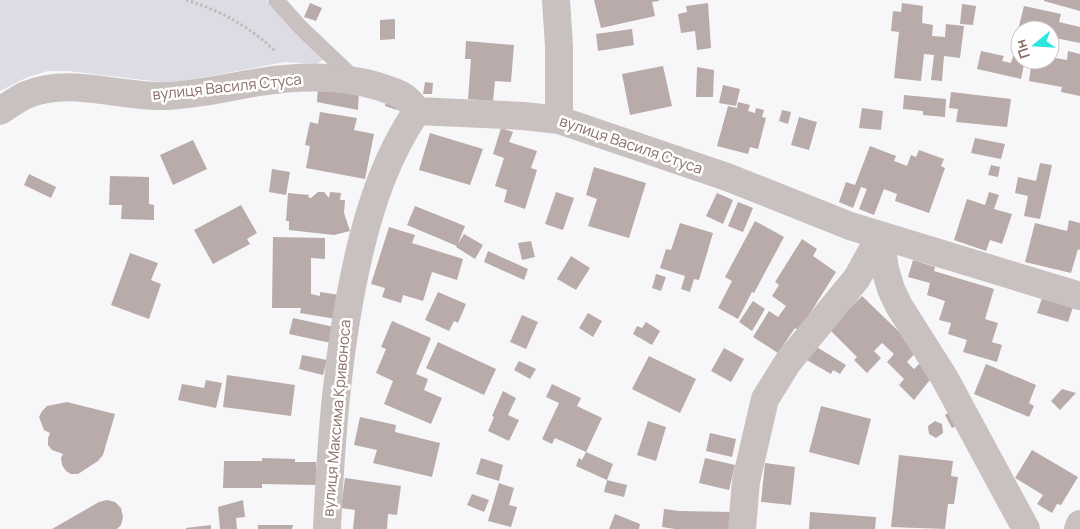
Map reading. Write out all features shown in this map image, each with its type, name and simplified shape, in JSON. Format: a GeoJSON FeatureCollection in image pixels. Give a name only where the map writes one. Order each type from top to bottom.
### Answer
{"type":"FeatureCollection","features":[{"type":"Feature","properties":{"kind":"street"},"geometry":{"type":"LineString","coordinates":[[556,0],[559,46],[559,120]]}},
{"type":"Feature","properties":{"kind":"street","name":"вулиця Василя Стуса"},"geometry":{"type":"LineString","coordinates":[[0,111],[30,94],[61,88],[81,88],[138,96],[168,96],[210,92],[260,82],[294,78],[357,81],[402,94],[410,100],[417,111],[524,116],[559,120],[726,177],[824,217],[880,236],[1080,296]]}},
{"type":"Feature","properties":{"kind":"street","name":"вулиця Максима Кривоноса"},"geometry":{"type":"LineString","coordinates":[[327,529],[331,449],[338,372],[356,269],[371,207],[389,158],[417,111]]}},
{"type":"Feature","properties":{"kind":"street"},"geometry":{"type":"LineString","coordinates":[[742,529],[746,481],[765,399],[788,362],[857,278],[880,236]]}},
{"type":"Feature","properties":{"kind":"street"},"geometry":{"type":"LineString","coordinates":[[880,236],[885,269],[899,306],[944,377],[1026,529]]}},
{"type":"Feature","properties":{"kind":"street"},"geometry":{"type":"LineString","coordinates":[[1078,529],[1080,524]]}},
{"type":"Feature","properties":{"kind":"lane"},"geometry":{"type":"LineString","coordinates":[[276,0],[300,27],[357,81]]}},
{"type":"Feature","properties":{"kind":"path"},"geometry":{"type":"LineString","coordinates":[[186,0],[212,8],[247,27],[262,38],[282,58]]}},
{"type":"Feature","properties":{"kind":"shaded area"},"geometry":{"type":"Polygon","coordinates":[[[0,0],[266,0],[297,36],[305,40],[323,59],[317,64],[285,62],[184,81],[161,82],[68,71],[48,71],[28,77],[0,91],[0,0]]]}},
{"type":"Feature","properties":{"kind":"building"},"geometry":{"type":"Polygon","coordinates":[[[594,0],[659,1],[652,2],[655,16],[601,28],[594,0]]]}},
{"type":"Feature","properties":{"kind":"building"},"geometry":{"type":"Polygon","coordinates":[[[1080,0],[1080,11],[1044,1],[1080,0]]]}},
{"type":"Feature","properties":{"kind":"building"},"geometry":{"type":"Polygon","coordinates":[[[310,3],[322,8],[316,21],[304,17],[310,3]]]}},
{"type":"Feature","properties":{"kind":"building"},"geometry":{"type":"Polygon","coordinates":[[[708,3],[711,48],[697,50],[695,31],[681,33],[678,14],[687,12],[686,6],[708,3]]]}},
{"type":"Feature","properties":{"kind":"building"},"geometry":{"type":"Polygon","coordinates":[[[902,3],[923,6],[922,23],[933,25],[932,36],[945,37],[946,24],[964,26],[960,58],[944,56],[942,81],[931,80],[934,55],[924,54],[921,81],[894,78],[899,32],[891,31],[893,11],[901,12],[902,3]]]}},
{"type":"Feature","properties":{"kind":"building"},"geometry":{"type":"Polygon","coordinates":[[[962,4],[976,6],[973,25],[960,24],[962,4]]]}},
{"type":"Feature","properties":{"kind":"building"},"geometry":{"type":"Polygon","coordinates":[[[1024,6],[1061,14],[1060,20],[1020,20],[1024,6]]]}},
{"type":"Feature","properties":{"kind":"building"},"geometry":{"type":"Polygon","coordinates":[[[395,19],[395,39],[380,40],[380,20],[395,19]]]}},
{"type":"Feature","properties":{"kind":"building"},"geometry":{"type":"Polygon","coordinates":[[[1060,22],[1080,27],[1080,43],[1060,39],[1060,22]]]}},
{"type":"Feature","properties":{"kind":"building"},"geometry":{"type":"Polygon","coordinates":[[[632,29],[634,45],[598,51],[596,34],[632,29]]]}},
{"type":"Feature","properties":{"kind":"building"},"geometry":{"type":"Polygon","coordinates":[[[466,41],[514,45],[511,82],[495,81],[493,101],[468,99],[471,59],[465,59],[466,41]]]}},
{"type":"Feature","properties":{"kind":"building"},"geometry":{"type":"Polygon","coordinates":[[[981,51],[1004,56],[1002,61],[1010,63],[1010,70],[1023,70],[1021,79],[977,69],[981,51]]]}},
{"type":"Feature","properties":{"kind":"building"},"geometry":{"type":"Polygon","coordinates":[[[1068,51],[1080,54],[1080,96],[1061,92],[1062,87],[1029,81],[1031,70],[1060,70],[1060,59],[1067,60],[1068,51]]]}},
{"type":"Feature","properties":{"kind":"building"},"geometry":{"type":"Polygon","coordinates":[[[663,66],[672,106],[630,115],[622,74],[663,66]]]}},
{"type":"Feature","properties":{"kind":"building"},"geometry":{"type":"Polygon","coordinates":[[[697,67],[714,70],[713,97],[696,97],[697,67]]]}},
{"type":"Feature","properties":{"kind":"building"},"geometry":{"type":"Polygon","coordinates":[[[425,82],[433,83],[432,94],[423,94],[425,82]]]}},
{"type":"Feature","properties":{"kind":"building"},"geometry":{"type":"Polygon","coordinates":[[[723,85],[740,89],[736,106],[719,103],[723,85]]]}},
{"type":"Feature","properties":{"kind":"building"},"geometry":{"type":"Polygon","coordinates":[[[318,86],[359,89],[358,110],[317,102],[318,86]]]}},
{"type":"Feature","properties":{"kind":"building"},"geometry":{"type":"Polygon","coordinates":[[[951,92],[1011,99],[1007,127],[956,122],[958,109],[949,108],[951,92]]]}},
{"type":"Feature","properties":{"kind":"building"},"geometry":{"type":"Polygon","coordinates":[[[904,95],[946,99],[945,117],[923,115],[923,111],[903,109],[904,95]]]}},
{"type":"Feature","properties":{"kind":"building"},"geometry":{"type":"Polygon","coordinates":[[[387,98],[399,102],[397,110],[385,106],[387,98]]]}},
{"type":"Feature","properties":{"kind":"building"},"geometry":{"type":"Polygon","coordinates":[[[738,102],[750,105],[748,111],[755,113],[756,108],[764,110],[762,117],[766,118],[758,149],[750,147],[748,154],[717,146],[728,106],[737,108],[738,102]]]}},
{"type":"Feature","properties":{"kind":"building"},"geometry":{"type":"Polygon","coordinates":[[[862,108],[883,111],[881,130],[859,128],[862,108]]]}},
{"type":"Feature","properties":{"kind":"building"},"geometry":{"type":"Polygon","coordinates":[[[782,110],[791,112],[788,124],[779,121],[782,110]]]}},
{"type":"Feature","properties":{"kind":"building"},"geometry":{"type":"Polygon","coordinates":[[[320,112],[357,118],[354,130],[374,134],[365,179],[306,168],[310,146],[305,145],[310,122],[318,124],[320,112]]]}},
{"type":"Feature","properties":{"kind":"building"},"geometry":{"type":"Polygon","coordinates":[[[799,117],[817,122],[809,150],[791,145],[799,117]]]}},
{"type":"Feature","properties":{"kind":"building"},"geometry":{"type":"Polygon","coordinates":[[[501,128],[513,132],[509,142],[537,151],[531,168],[537,170],[525,209],[504,202],[507,190],[495,186],[504,158],[493,154],[501,128]]]}},
{"type":"Feature","properties":{"kind":"building"},"geometry":{"type":"Polygon","coordinates":[[[430,133],[483,149],[470,185],[419,170],[430,133]]]}},
{"type":"Feature","properties":{"kind":"building"},"geometry":{"type":"Polygon","coordinates":[[[975,138],[1005,144],[1001,159],[971,153],[975,138]]]}},
{"type":"Feature","properties":{"kind":"building"},"geometry":{"type":"Polygon","coordinates":[[[193,140],[207,169],[173,185],[160,155],[193,140]]]}},
{"type":"Feature","properties":{"kind":"building"},"geometry":{"type":"Polygon","coordinates":[[[870,146],[896,156],[894,161],[907,166],[911,155],[916,157],[919,150],[944,159],[941,166],[945,168],[929,213],[895,201],[897,194],[884,189],[874,215],[859,209],[867,189],[861,187],[853,208],[839,202],[846,182],[855,185],[870,146]]]}},
{"type":"Feature","properties":{"kind":"building"},"geometry":{"type":"Polygon","coordinates":[[[1040,163],[1052,165],[1040,219],[1024,216],[1028,196],[1015,193],[1018,177],[1036,181],[1040,163]]]}},
{"type":"Feature","properties":{"kind":"building"},"geometry":{"type":"Polygon","coordinates":[[[991,165],[1000,167],[998,177],[988,175],[991,165]]]}},
{"type":"Feature","properties":{"kind":"building"},"geometry":{"type":"Polygon","coordinates":[[[594,167],[646,183],[629,238],[588,226],[597,199],[586,195],[594,167]]]}},
{"type":"Feature","properties":{"kind":"building"},"geometry":{"type":"Polygon","coordinates":[[[272,169],[290,172],[286,195],[269,192],[272,169]]]}},
{"type":"Feature","properties":{"kind":"building"},"geometry":{"type":"Polygon","coordinates":[[[29,174],[56,187],[51,198],[24,185],[29,174]]]}},
{"type":"Feature","properties":{"kind":"building"},"geometry":{"type":"Polygon","coordinates":[[[110,176],[149,177],[149,204],[154,205],[154,220],[121,219],[122,205],[109,205],[110,176]]]}},
{"type":"Feature","properties":{"kind":"building"},"geometry":{"type":"Polygon","coordinates":[[[318,192],[324,192],[329,198],[330,192],[341,193],[340,200],[345,200],[344,213],[350,231],[334,235],[289,230],[289,221],[286,221],[288,193],[309,195],[308,197],[311,198],[318,192]]]}},
{"type":"Feature","properties":{"kind":"building"},"geometry":{"type":"Polygon","coordinates":[[[556,192],[574,198],[563,230],[545,224],[556,192]]]}},
{"type":"Feature","properties":{"kind":"building"},"geometry":{"type":"Polygon","coordinates":[[[989,192],[999,195],[994,209],[1012,214],[1002,244],[990,240],[986,251],[954,240],[967,199],[985,205],[989,192]]]}},
{"type":"Feature","properties":{"kind":"building"},"geometry":{"type":"Polygon","coordinates":[[[717,193],[733,200],[723,224],[706,216],[717,193]]]}},
{"type":"Feature","properties":{"kind":"building"},"geometry":{"type":"Polygon","coordinates":[[[738,202],[753,208],[743,232],[728,226],[738,202]]]}},
{"type":"Feature","properties":{"kind":"building"},"geometry":{"type":"Polygon","coordinates":[[[241,205],[257,233],[247,239],[250,244],[213,264],[194,230],[241,205]]]}},
{"type":"Feature","properties":{"kind":"building"},"geometry":{"type":"Polygon","coordinates":[[[415,206],[465,226],[457,246],[407,225],[415,206]]]}},
{"type":"Feature","properties":{"kind":"building"},"geometry":{"type":"Polygon","coordinates":[[[1069,220],[1080,223],[1080,250],[1078,249],[1071,273],[1025,262],[1035,223],[1067,231],[1069,220]]]}},
{"type":"Feature","properties":{"kind":"building"},"geometry":{"type":"Polygon","coordinates":[[[755,221],[784,237],[738,319],[718,308],[732,281],[725,277],[755,221]]]}},
{"type":"Feature","properties":{"kind":"building"},"geometry":{"type":"Polygon","coordinates":[[[680,223],[713,233],[699,280],[694,279],[690,292],[681,289],[685,276],[660,268],[666,249],[671,250],[680,223]]]}},
{"type":"Feature","properties":{"kind":"building"},"geometry":{"type":"Polygon","coordinates":[[[389,227],[415,235],[412,243],[463,259],[457,280],[432,272],[423,301],[403,295],[401,303],[382,297],[385,288],[371,284],[389,227]]]}},
{"type":"Feature","properties":{"kind":"building"},"geometry":{"type":"Polygon","coordinates":[[[464,234],[483,245],[475,259],[456,247],[464,234]]]}},
{"type":"Feature","properties":{"kind":"building"},"geometry":{"type":"Polygon","coordinates":[[[273,237],[325,238],[325,259],[311,258],[311,294],[320,296],[320,292],[340,295],[336,319],[300,313],[301,308],[272,308],[273,237]]]}},
{"type":"Feature","properties":{"kind":"building"},"geometry":{"type":"Polygon","coordinates":[[[802,239],[817,249],[813,256],[836,272],[799,331],[795,328],[778,353],[753,337],[769,311],[778,317],[786,306],[772,296],[779,285],[775,282],[802,239]]]}},
{"type":"Feature","properties":{"kind":"building"},"geometry":{"type":"Polygon","coordinates":[[[531,241],[535,257],[522,260],[518,243],[531,241]]]}},
{"type":"Feature","properties":{"kind":"building"},"geometry":{"type":"Polygon","coordinates":[[[488,251],[528,269],[524,280],[484,262],[488,251]]]}},
{"type":"Feature","properties":{"kind":"building"},"geometry":{"type":"Polygon","coordinates":[[[130,253],[158,263],[151,280],[161,284],[149,319],[111,305],[130,253]]]}},
{"type":"Feature","properties":{"kind":"building"},"geometry":{"type":"Polygon","coordinates":[[[571,256],[590,268],[576,290],[557,279],[571,256]]]}},
{"type":"Feature","properties":{"kind":"building"},"geometry":{"type":"Polygon","coordinates":[[[913,260],[935,267],[934,271],[994,289],[985,319],[998,323],[992,342],[1002,345],[997,362],[963,352],[967,340],[948,334],[951,323],[939,320],[945,301],[927,295],[930,283],[908,277],[913,260]]]}},
{"type":"Feature","properties":{"kind":"building"},"geometry":{"type":"Polygon","coordinates":[[[656,274],[666,277],[661,291],[652,288],[656,274]]]}},
{"type":"Feature","properties":{"kind":"building"},"geometry":{"type":"Polygon","coordinates":[[[438,292],[466,304],[458,323],[454,321],[449,331],[425,320],[438,292]]]}},
{"type":"Feature","properties":{"kind":"building"},"geometry":{"type":"Polygon","coordinates":[[[862,296],[918,350],[907,362],[914,369],[923,360],[933,376],[914,400],[899,385],[904,379],[887,362],[894,354],[882,343],[874,351],[881,358],[867,373],[854,360],[857,357],[829,329],[862,296]]]}},
{"type":"Feature","properties":{"kind":"building"},"geometry":{"type":"Polygon","coordinates":[[[1042,298],[1073,307],[1068,322],[1037,313],[1042,298]]]}},
{"type":"Feature","properties":{"kind":"building"},"geometry":{"type":"Polygon","coordinates":[[[753,301],[765,309],[752,331],[739,322],[753,301]]]}},
{"type":"Feature","properties":{"kind":"building"},"geometry":{"type":"Polygon","coordinates":[[[588,313],[602,321],[593,337],[579,328],[588,313]]]}},
{"type":"Feature","properties":{"kind":"building"},"geometry":{"type":"Polygon","coordinates":[[[522,315],[538,322],[526,349],[510,342],[522,315]]]}},
{"type":"Feature","properties":{"kind":"building"},"geometry":{"type":"Polygon","coordinates":[[[293,318],[334,327],[331,343],[289,334],[293,318]]]}},
{"type":"Feature","properties":{"kind":"building"},"geometry":{"type":"Polygon","coordinates":[[[392,321],[431,338],[416,374],[428,379],[424,390],[442,398],[431,424],[384,404],[393,381],[376,373],[386,349],[381,347],[392,321]]]}},
{"type":"Feature","properties":{"kind":"building"},"geometry":{"type":"Polygon","coordinates":[[[646,322],[660,331],[652,345],[633,334],[637,326],[642,328],[646,322]]]}},
{"type":"Feature","properties":{"kind":"building"},"geometry":{"type":"Polygon","coordinates":[[[438,342],[496,369],[484,395],[426,368],[438,342]]]}},
{"type":"Feature","properties":{"kind":"building"},"geometry":{"type":"Polygon","coordinates":[[[815,346],[846,365],[840,374],[833,370],[831,374],[805,359],[815,346]]]}},
{"type":"Feature","properties":{"kind":"building"},"geometry":{"type":"Polygon","coordinates":[[[724,348],[744,359],[731,382],[711,371],[724,348]]]}},
{"type":"Feature","properties":{"kind":"building"},"geometry":{"type":"Polygon","coordinates":[[[302,355],[327,360],[323,375],[299,369],[302,355]]]}},
{"type":"Feature","properties":{"kind":"building"},"geometry":{"type":"Polygon","coordinates":[[[649,356],[696,379],[680,413],[632,389],[649,356]]]}},
{"type":"Feature","properties":{"kind":"building"},"geometry":{"type":"Polygon","coordinates":[[[519,361],[536,369],[530,379],[514,370],[519,361]]]}},
{"type":"Feature","properties":{"kind":"building"},"geometry":{"type":"Polygon","coordinates":[[[986,364],[1036,385],[1029,403],[1034,406],[1029,417],[974,394],[986,364]]]}},
{"type":"Feature","properties":{"kind":"building"},"geometry":{"type":"Polygon","coordinates":[[[227,375],[295,385],[291,416],[223,407],[227,375]]]}},
{"type":"Feature","properties":{"kind":"building"},"geometry":{"type":"Polygon","coordinates":[[[206,380],[222,383],[216,408],[178,400],[182,384],[204,388],[206,380]]]}},
{"type":"Feature","properties":{"kind":"building"},"geometry":{"type":"Polygon","coordinates":[[[552,384],[581,398],[577,406],[602,418],[586,452],[555,438],[552,444],[542,439],[559,403],[546,397],[552,384]]]}},
{"type":"Feature","properties":{"kind":"building"},"geometry":{"type":"Polygon","coordinates":[[[1062,389],[1076,393],[1060,410],[1051,401],[1062,389]]]}},
{"type":"Feature","properties":{"kind":"building"},"geometry":{"type":"Polygon","coordinates":[[[503,391],[516,398],[508,415],[519,420],[509,441],[488,431],[494,417],[492,416],[503,391]]]}},
{"type":"Feature","properties":{"kind":"building"},"geometry":{"type":"Polygon","coordinates":[[[67,402],[115,414],[103,455],[98,461],[78,474],[71,474],[66,471],[62,465],[61,458],[63,454],[52,450],[48,445],[50,433],[44,430],[39,417],[47,406],[67,402]]]}},
{"type":"Feature","properties":{"kind":"building"},"geometry":{"type":"Polygon","coordinates":[[[821,406],[871,419],[859,465],[809,452],[821,406]]]}},
{"type":"Feature","properties":{"kind":"building"},"geometry":{"type":"Polygon","coordinates":[[[953,410],[960,424],[952,428],[945,415],[953,410]]]}},
{"type":"Feature","properties":{"kind":"building"},"geometry":{"type":"Polygon","coordinates":[[[360,417],[396,425],[395,432],[440,443],[432,477],[373,463],[377,450],[354,445],[360,417]]]}},
{"type":"Feature","properties":{"kind":"building"},"geometry":{"type":"Polygon","coordinates":[[[648,421],[666,427],[656,461],[637,455],[648,421]]]}},
{"type":"Feature","properties":{"kind":"building"},"geometry":{"type":"Polygon","coordinates":[[[935,421],[942,424],[943,433],[936,438],[929,434],[928,426],[935,421]]]}},
{"type":"Feature","properties":{"kind":"building"},"geometry":{"type":"Polygon","coordinates":[[[710,433],[736,439],[732,457],[706,451],[710,433]]]}},
{"type":"Feature","properties":{"kind":"building"},"geometry":{"type":"Polygon","coordinates":[[[1032,450],[1078,477],[1061,505],[1057,504],[1052,513],[1037,504],[1043,495],[1015,478],[1032,450]]]}},
{"type":"Feature","properties":{"kind":"building"},"geometry":{"type":"Polygon","coordinates":[[[586,452],[613,464],[607,480],[576,466],[579,458],[582,460],[586,452]]]}},
{"type":"Feature","properties":{"kind":"building"},"geometry":{"type":"Polygon","coordinates":[[[899,455],[953,461],[951,476],[958,477],[954,504],[948,504],[945,529],[891,527],[899,455]]]}},
{"type":"Feature","properties":{"kind":"building"},"geometry":{"type":"Polygon","coordinates":[[[262,458],[295,459],[295,462],[316,462],[316,485],[262,484],[262,488],[223,488],[224,461],[262,461],[262,458]]]}},
{"type":"Feature","properties":{"kind":"building"},"geometry":{"type":"Polygon","coordinates":[[[481,458],[503,465],[499,481],[476,474],[481,458]]]}},
{"type":"Feature","properties":{"kind":"building"},"geometry":{"type":"Polygon","coordinates":[[[705,458],[735,465],[729,490],[699,483],[705,458]]]}},
{"type":"Feature","properties":{"kind":"building"},"geometry":{"type":"Polygon","coordinates":[[[765,463],[795,467],[791,505],[761,502],[765,463]]]}},
{"type":"Feature","properties":{"kind":"building"},"geometry":{"type":"Polygon","coordinates":[[[345,478],[401,486],[397,515],[388,514],[387,529],[353,529],[355,510],[341,508],[345,478]]]}},
{"type":"Feature","properties":{"kind":"building"},"geometry":{"type":"Polygon","coordinates":[[[607,480],[627,485],[624,497],[604,492],[607,480]]]}},
{"type":"Feature","properties":{"kind":"building"},"geometry":{"type":"Polygon","coordinates":[[[499,483],[514,488],[509,505],[517,507],[511,527],[488,521],[499,483]]]}},
{"type":"Feature","properties":{"kind":"building"},"geometry":{"type":"Polygon","coordinates":[[[472,494],[489,500],[484,512],[467,505],[472,494]]]}},
{"type":"Feature","properties":{"kind":"building"},"geometry":{"type":"Polygon","coordinates":[[[107,500],[115,502],[121,508],[123,517],[121,525],[117,529],[52,529],[99,502],[107,500]]]}},
{"type":"Feature","properties":{"kind":"building"},"geometry":{"type":"Polygon","coordinates":[[[243,500],[245,517],[236,518],[237,529],[220,529],[218,507],[243,500]]]}},
{"type":"Feature","properties":{"kind":"building"},"geometry":{"type":"Polygon","coordinates":[[[664,509],[732,512],[731,529],[675,529],[662,527],[664,509]]]}},
{"type":"Feature","properties":{"kind":"building"},"geometry":{"type":"Polygon","coordinates":[[[810,512],[876,517],[875,529],[809,529],[810,512]]]}},
{"type":"Feature","properties":{"kind":"building"},"geometry":{"type":"Polygon","coordinates":[[[615,514],[640,524],[639,529],[609,529],[615,514]]]}},
{"type":"Feature","properties":{"kind":"building"},"geometry":{"type":"Polygon","coordinates":[[[211,525],[211,529],[186,529],[186,528],[211,525]]]}},
{"type":"Feature","properties":{"kind":"building"},"geometry":{"type":"Polygon","coordinates":[[[258,525],[293,525],[292,529],[258,529],[258,525]]]}}]}
